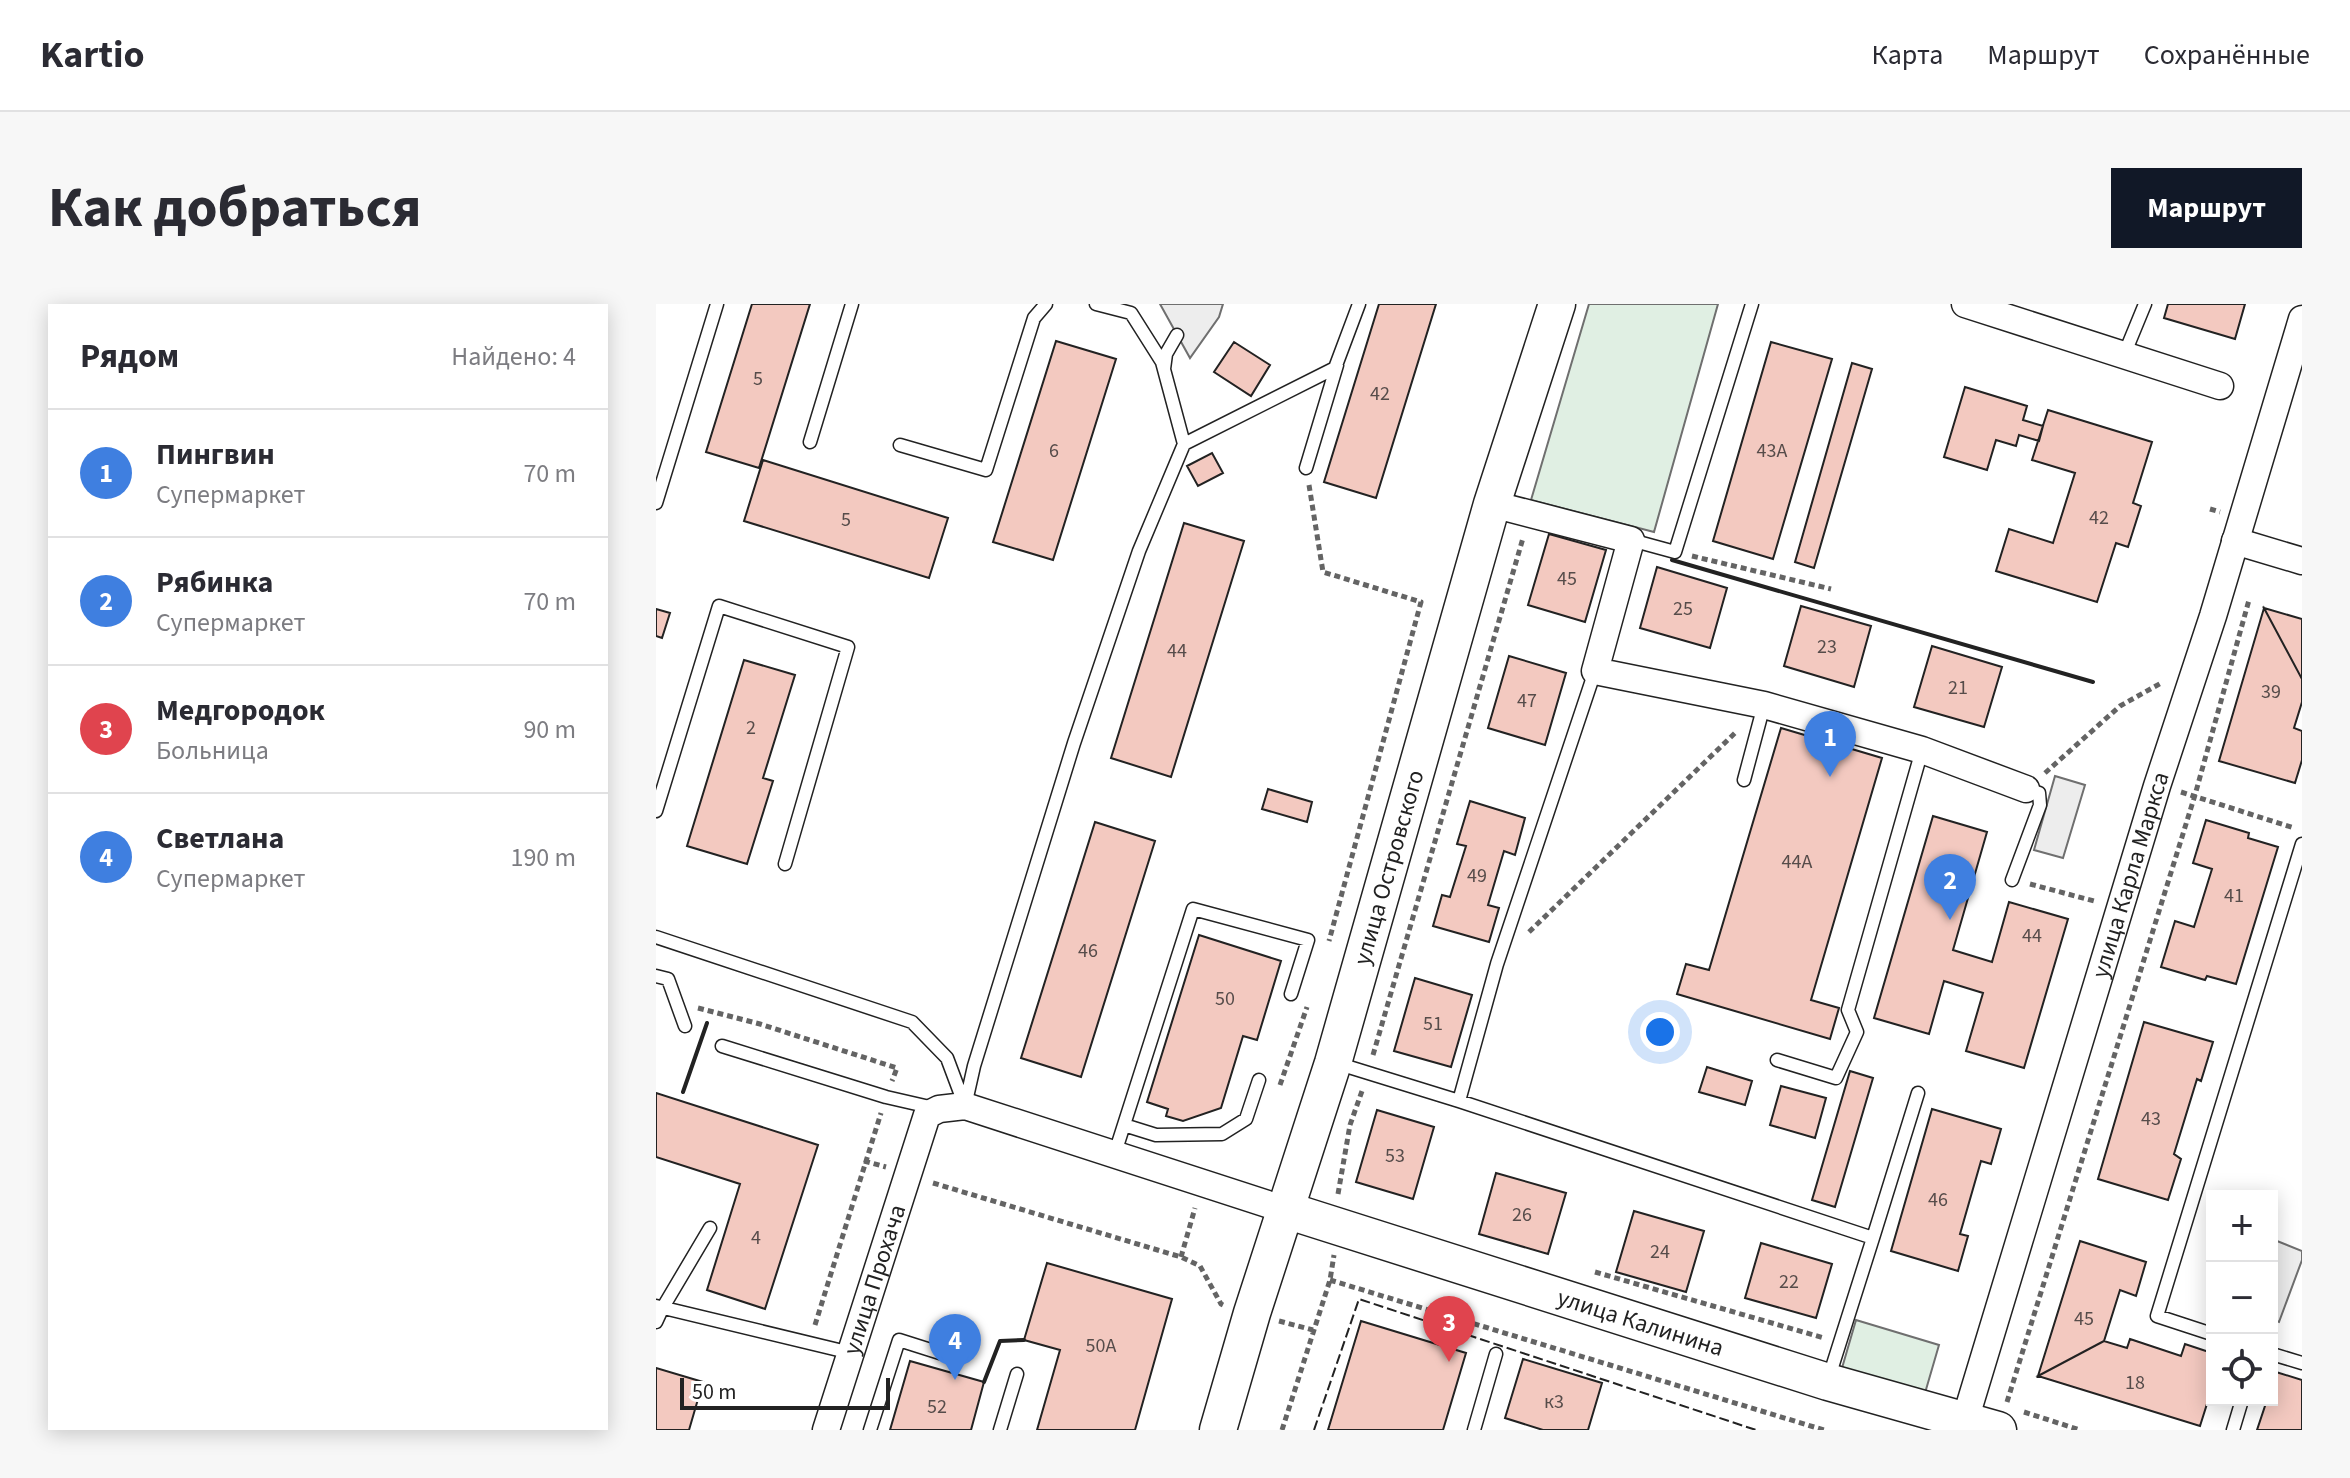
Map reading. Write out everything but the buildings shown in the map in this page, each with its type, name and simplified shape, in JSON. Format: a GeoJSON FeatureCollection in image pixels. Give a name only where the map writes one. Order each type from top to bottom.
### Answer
{"type":"FeatureCollection","features":[{"type":"Feature","properties":{"kind":"street","name":"улица Островского"},"geometry":{"type":"LineString","coordinates":[[1218,1430],[1252,1313],[1333,1063],[1492,504],[1557,304]]}},
{"type":"Feature","properties":{"kind":"street"},"geometry":{"type":"LineString","coordinates":[[1965,304],[2220,386]]}},
{"type":"Feature","properties":{"kind":"street","name":"улица Карла Маркса"},"geometry":{"type":"LineString","coordinates":[[1990,1419],[2120,908],[2302,319]]}},
{"type":"Feature","properties":{"kind":"street"},"geometry":{"type":"LineString","coordinates":[[1492,504],[1631,540],[1595,671],[1764,705],[1922,750],[2038,793]]}},
{"type":"Feature","properties":{"kind":"street"},"geometry":{"type":"LineString","coordinates":[[2235,541],[2302,561]]}},
{"type":"Feature","properties":{"kind":"street"},"geometry":{"type":"LineString","coordinates":[[952,1107],[1286,1210]]}},
{"type":"Feature","properties":{"kind":"street","name":"улица Прохача"},"geometry":{"type":"LineString","coordinates":[[826,1430],[927,1115],[952,1107]]}},
{"type":"Feature","properties":{"kind":"street","name":"улица Калинина"},"geometry":{"type":"LineString","coordinates":[[1286,1210],[1828,1382],[1990,1419]]}},
{"type":"Feature","properties":{"kind":"lane"},"geometry":{"type":"LineString","coordinates":[[656,503],[717,304]]}},
{"type":"Feature","properties":{"kind":"lane"},"geometry":{"type":"LineString","coordinates":[[810,442],[852,304]]}},
{"type":"Feature","properties":{"kind":"lane"},"geometry":{"type":"LineString","coordinates":[[900,445],[986,470],[1034,318],[1046,304]]}},
{"type":"Feature","properties":{"kind":"lane"},"geometry":{"type":"LineString","coordinates":[[952,1107],[974,1066],[1074,743],[1139,551],[1184,444],[1164,369],[1131,313],[1096,304]]}},
{"type":"Feature","properties":{"kind":"lane"},"geometry":{"type":"LineString","coordinates":[[1306,468],[1359,304]]}},
{"type":"Feature","properties":{"kind":"lane"},"geometry":{"type":"LineString","coordinates":[[1631,540],[1675,552],[1752,304]]}},
{"type":"Feature","properties":{"kind":"lane"},"geometry":{"type":"LineString","coordinates":[[2124,355],[2145,304]]}},
{"type":"Feature","properties":{"kind":"lane"},"geometry":{"type":"LineString","coordinates":[[1164,369],[1166,354],[1177,335]]}},
{"type":"Feature","properties":{"kind":"lane"},"geometry":{"type":"LineString","coordinates":[[1184,444],[1337,365]]}},
{"type":"Feature","properties":{"kind":"lane"},"geometry":{"type":"LineString","coordinates":[[656,811],[719,606],[848,647],[785,864]]}},
{"type":"Feature","properties":{"kind":"lane"},"geometry":{"type":"LineString","coordinates":[[1459,1101],[1497,964],[1595,671]]}},
{"type":"Feature","properties":{"kind":"lane"},"geometry":{"type":"LineString","coordinates":[[1744,780],[1764,705]]}},
{"type":"Feature","properties":{"kind":"lane"},"geometry":{"type":"LineString","coordinates":[[1777,1060],[1836,1078],[1857,1032],[1848,1010],[1922,750]]}},
{"type":"Feature","properties":{"kind":"lane"},"geometry":{"type":"LineString","coordinates":[[2012,880],[2040,805],[2038,793]]}},
{"type":"Feature","properties":{"kind":"lane"},"geometry":{"type":"LineString","coordinates":[[2206,1332],[2157,1316],[2302,844]]}},
{"type":"Feature","properties":{"kind":"lane"},"geometry":{"type":"LineString","coordinates":[[1114,1156],[1193,909],[1308,940],[1291,994]]}},
{"type":"Feature","properties":{"kind":"lane"},"geometry":{"type":"LineString","coordinates":[[656,937],[912,1022],[947,1058],[952,1107]]}},
{"type":"Feature","properties":{"kind":"lane"},"geometry":{"type":"LineString","coordinates":[[656,976],[668,979],[685,1026]]}},
{"type":"Feature","properties":{"kind":"lane"},"geometry":{"type":"LineString","coordinates":[[722,1046],[886,1097],[952,1107]]}},
{"type":"Feature","properties":{"kind":"lane"},"geometry":{"type":"LineString","coordinates":[[1333,1063],[1368,1071],[1873,1238]]}},
{"type":"Feature","properties":{"kind":"lane"},"geometry":{"type":"LineString","coordinates":[[1124,1125],[1156,1135],[1222,1134],[1246,1119],[1259,1080]]}},
{"type":"Feature","properties":{"kind":"lane"},"geometry":{"type":"LineString","coordinates":[[1828,1382],[1918,1093]]}},
{"type":"Feature","properties":{"kind":"lane"},"geometry":{"type":"LineString","coordinates":[[656,1322],[659,1307],[710,1228]]}},
{"type":"Feature","properties":{"kind":"lane"},"geometry":{"type":"LineString","coordinates":[[659,1307],[851,1353]]}},
{"type":"Feature","properties":{"kind":"lane"},"geometry":{"type":"LineString","coordinates":[[870,1430],[899,1340],[940,1353]]}},
{"type":"Feature","properties":{"kind":"lane"},"geometry":{"type":"LineString","coordinates":[[1474,1430],[1496,1354]]}},
{"type":"Feature","properties":{"kind":"lane"},"geometry":{"type":"LineString","coordinates":[[2278,1356],[2302,1363]]}},
{"type":"Feature","properties":{"kind":"lane"},"geometry":{"type":"LineString","coordinates":[[1000,1430],[1017,1374]]}},
{"type":"Feature","properties":{"kind":"lane"},"geometry":{"type":"LineString","coordinates":[[2233,1430],[2240,1406]]}},
{"type":"Feature","properties":{"kind":"path"},"geometry":{"type":"LineString","coordinates":[[1306,468],[1323,572],[1421,602],[1327,946]]}},
{"type":"Feature","properties":{"kind":"path"},"geometry":{"type":"LineString","coordinates":[[1282,1430],[1330,1280],[1339,1228],[1337,1197],[1350,1125],[1530,514]]}},
{"type":"Feature","properties":{"kind":"path"},"geometry":{"type":"LineString","coordinates":[[1675,552],[1831,589]]}},
{"type":"Feature","properties":{"kind":"path"},"geometry":{"type":"LineString","coordinates":[[2080,1430],[1990,1419],[2157,918],[2250,596]]}},
{"type":"Feature","properties":{"kind":"path"},"geometry":{"type":"LineString","coordinates":[[2038,793],[2120,706],[2175,676]]}},
{"type":"Feature","properties":{"kind":"path"},"geometry":{"type":"LineString","coordinates":[[1497,964],[1764,705]]}},
{"type":"Feature","properties":{"kind":"path"},"geometry":{"type":"LineString","coordinates":[[2157,786],[2195,795],[2302,831]]}},
{"type":"Feature","properties":{"kind":"path"},"geometry":{"type":"LineString","coordinates":[[2012,880],[2157,918]]}},
{"type":"Feature","properties":{"kind":"path"},"geometry":{"type":"LineString","coordinates":[[1279,1090],[1308,1004]]}},
{"type":"Feature","properties":{"kind":"path"},"geometry":{"type":"LineString","coordinates":[[708,1010],[897,1068],[864,1161],[810,1343]]}},
{"type":"Feature","properties":{"kind":"path"},"geometry":{"type":"LineString","coordinates":[[864,1161],[1181,1257],[1200,1266],[1221,1304],[1313,1330]]}},
{"type":"Feature","properties":{"kind":"path"},"geometry":{"type":"LineString","coordinates":[[1181,1257],[1202,1184]]}},
{"type":"Feature","properties":{"kind":"path"},"geometry":{"type":"LineString","coordinates":[[1330,1280],[1824,1430]]}},
{"type":"Feature","properties":{"kind":"green space"},"geometry":{"type":"Polygon","coordinates":[[[1589,304],[1718,304],[1654,532],[1531,500],[1589,304]]]}},
{"type":"Feature","properties":{"kind":"green space"},"geometry":{"type":"Polygon","coordinates":[[[1856,1320],[1939,1345],[1925,1393],[1842,1368],[1856,1320]]]}},
{"type":"Feature","properties":{"kind":"shaded area"},"geometry":{"type":"Polygon","coordinates":[[[1160,304],[1223,304],[1219,317],[1190,358],[1160,304]]]}},
{"type":"Feature","properties":{"kind":"shaded area"},"geometry":{"type":"Polygon","coordinates":[[[2055,776],[2085,785],[2063,858],[2034,850],[2055,776]]]}},
{"type":"Feature","properties":{"kind":"shaded area"},"geometry":{"type":"Polygon","coordinates":[[[2278,1241],[2302,1251],[2302,1260],[2279,1322],[2278,1241]]]}},
{"type":"Feature","properties":{"kind":"fence"},"geometry":{"type":"LineString","coordinates":[[1314,1430],[1359,1299],[1756,1430]]}},
{"type":"Feature","properties":{"kind":"wall"},"geometry":{"type":"LineString","coordinates":[[1672,560],[2093,682]]}},
{"type":"Feature","properties":{"kind":"wall"},"geometry":{"type":"LineString","coordinates":[[683,1092],[707,1023]]}},
{"type":"Feature","properties":{"kind":"wall"},"geometry":{"type":"LineString","coordinates":[[984,1382],[1000,1341],[1024,1340]]}},
{"type":"Feature","properties":{"kind":"place","name":"Пингвин"},"geometry":{"type":"Point","coordinates":[1830,777]}},
{"type":"Feature","properties":{"kind":"place","name":"Рябинка"},"geometry":{"type":"Point","coordinates":[1950,920]}},
{"type":"Feature","properties":{"kind":"place","name":"Медгородок"},"geometry":{"type":"Point","coordinates":[1449,1362]}},
{"type":"Feature","properties":{"kind":"place","name":"Светлана"},"geometry":{"type":"Point","coordinates":[955,1380]}}]}
